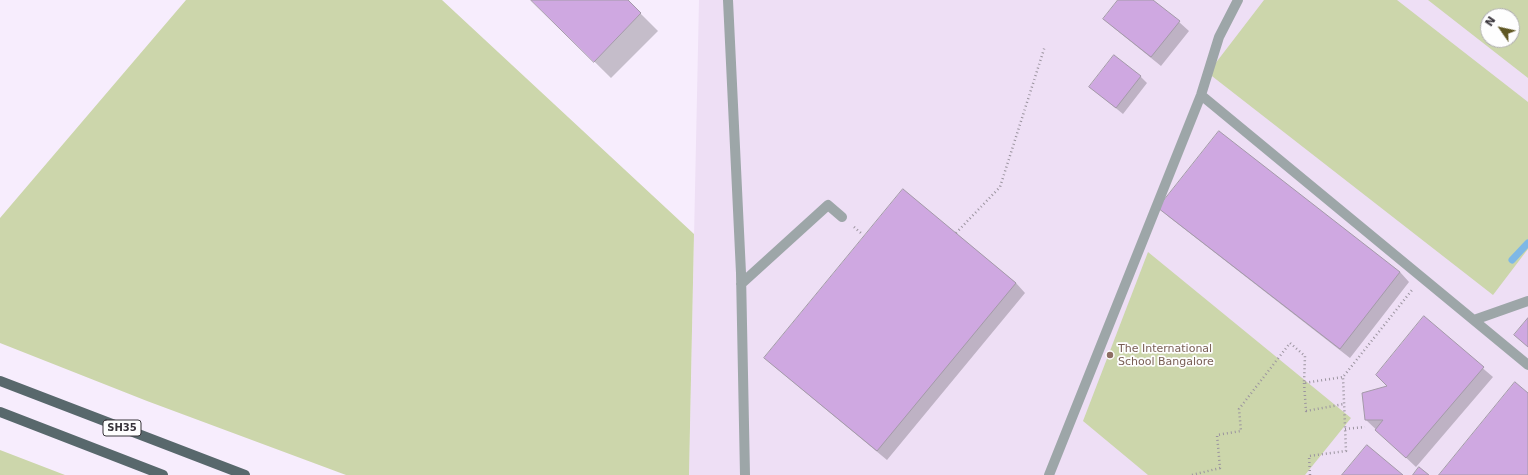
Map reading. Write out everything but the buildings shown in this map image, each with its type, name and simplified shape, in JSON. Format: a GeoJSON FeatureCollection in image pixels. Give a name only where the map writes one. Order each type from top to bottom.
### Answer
{"type":"FeatureCollection","features":[{"type":"Feature","properties":{"kind":"main road","name":"SH35"},"geometry":{"type":"LineString","coordinates":[[0,381],[245,475]]}},
{"type":"Feature","properties":{"kind":"main road","name":"SH35"},"geometry":{"type":"LineString","coordinates":[[0,412],[163,475]]}},
{"type":"Feature","properties":{"kind":"lane"},"geometry":{"type":"LineString","coordinates":[[728,0],[741,284],[745,475]]}},
{"type":"Feature","properties":{"kind":"lane"},"geometry":{"type":"LineString","coordinates":[[1049,475],[1201,95],[1219,37],[1238,0]]}},
{"type":"Feature","properties":{"kind":"lane"},"geometry":{"type":"LineString","coordinates":[[1201,95],[1528,365]]}},
{"type":"Feature","properties":{"kind":"lane"},"geometry":{"type":"LineString","coordinates":[[741,284],[828,206],[842,217]]}},
{"type":"Feature","properties":{"kind":"lane"},"geometry":{"type":"LineString","coordinates":[[1474,320],[1528,301]]}},
{"type":"Feature","properties":{"kind":"path"},"geometry":{"type":"LineString","coordinates":[[956,232],[1000,187],[1045,46]]}},
{"type":"Feature","properties":{"kind":"path"},"geometry":{"type":"LineString","coordinates":[[1310,475],[1309,456],[1346,450],[1343,376],[1422,277]]}},
{"type":"Feature","properties":{"kind":"path"},"geometry":{"type":"LineString","coordinates":[[1192,475],[1220,468],[1217,435],[1241,431],[1240,409],[1290,343],[1305,356],[1304,383],[1306,411],[1344,404]]}},
{"type":"Feature","properties":{"kind":"path"},"geometry":{"type":"LineString","coordinates":[[1304,383],[1343,376]]}},
{"type":"Feature","properties":{"kind":"path"},"geometry":{"type":"LineString","coordinates":[[1345,429],[1365,428]]}},
{"type":"Feature","properties":{"kind":"shaded area","name":"The International School Bangalore"},"geometry":{"type":"Polygon","coordinates":[[[699,0],[1528,0],[1528,475],[689,475],[699,0]]]}},
{"type":"Feature","properties":{"kind":"green space"},"geometry":{"type":"Polygon","coordinates":[[[186,0],[442,0],[694,234],[689,475],[346,475],[147,401],[0,343],[0,218],[186,0]]]}},
{"type":"Feature","properties":{"kind":"green space"},"geometry":{"type":"Polygon","coordinates":[[[1264,0],[1397,0],[1528,102],[1528,249],[1493,295],[1208,73],[1264,0]]]}},
{"type":"Feature","properties":{"kind":"green space"},"geometry":{"type":"Polygon","coordinates":[[[1428,0],[1528,0],[1528,78],[1490,48],[1520,48],[1520,8],[1480,8],[1480,41],[1428,0]]]}},
{"type":"Feature","properties":{"kind":"green space"},"geometry":{"type":"Polygon","coordinates":[[[1148,252],[1351,418],[1305,475],[1148,475],[1083,421],[1148,252]]]}},
{"type":"Feature","properties":{"kind":"green space"},"geometry":{"type":"Polygon","coordinates":[[[0,450],[65,475],[0,475],[0,450]]]}},
{"type":"Feature","properties":{"kind":"waterway"},"geometry":{"type":"LineString","coordinates":[[1512,260],[1528,243]]}},
{"type":"Feature","properties":{"kind":"place","name":"The International School Bangalore"},"geometry":{"type":"Point","coordinates":[1110,355]}}]}
